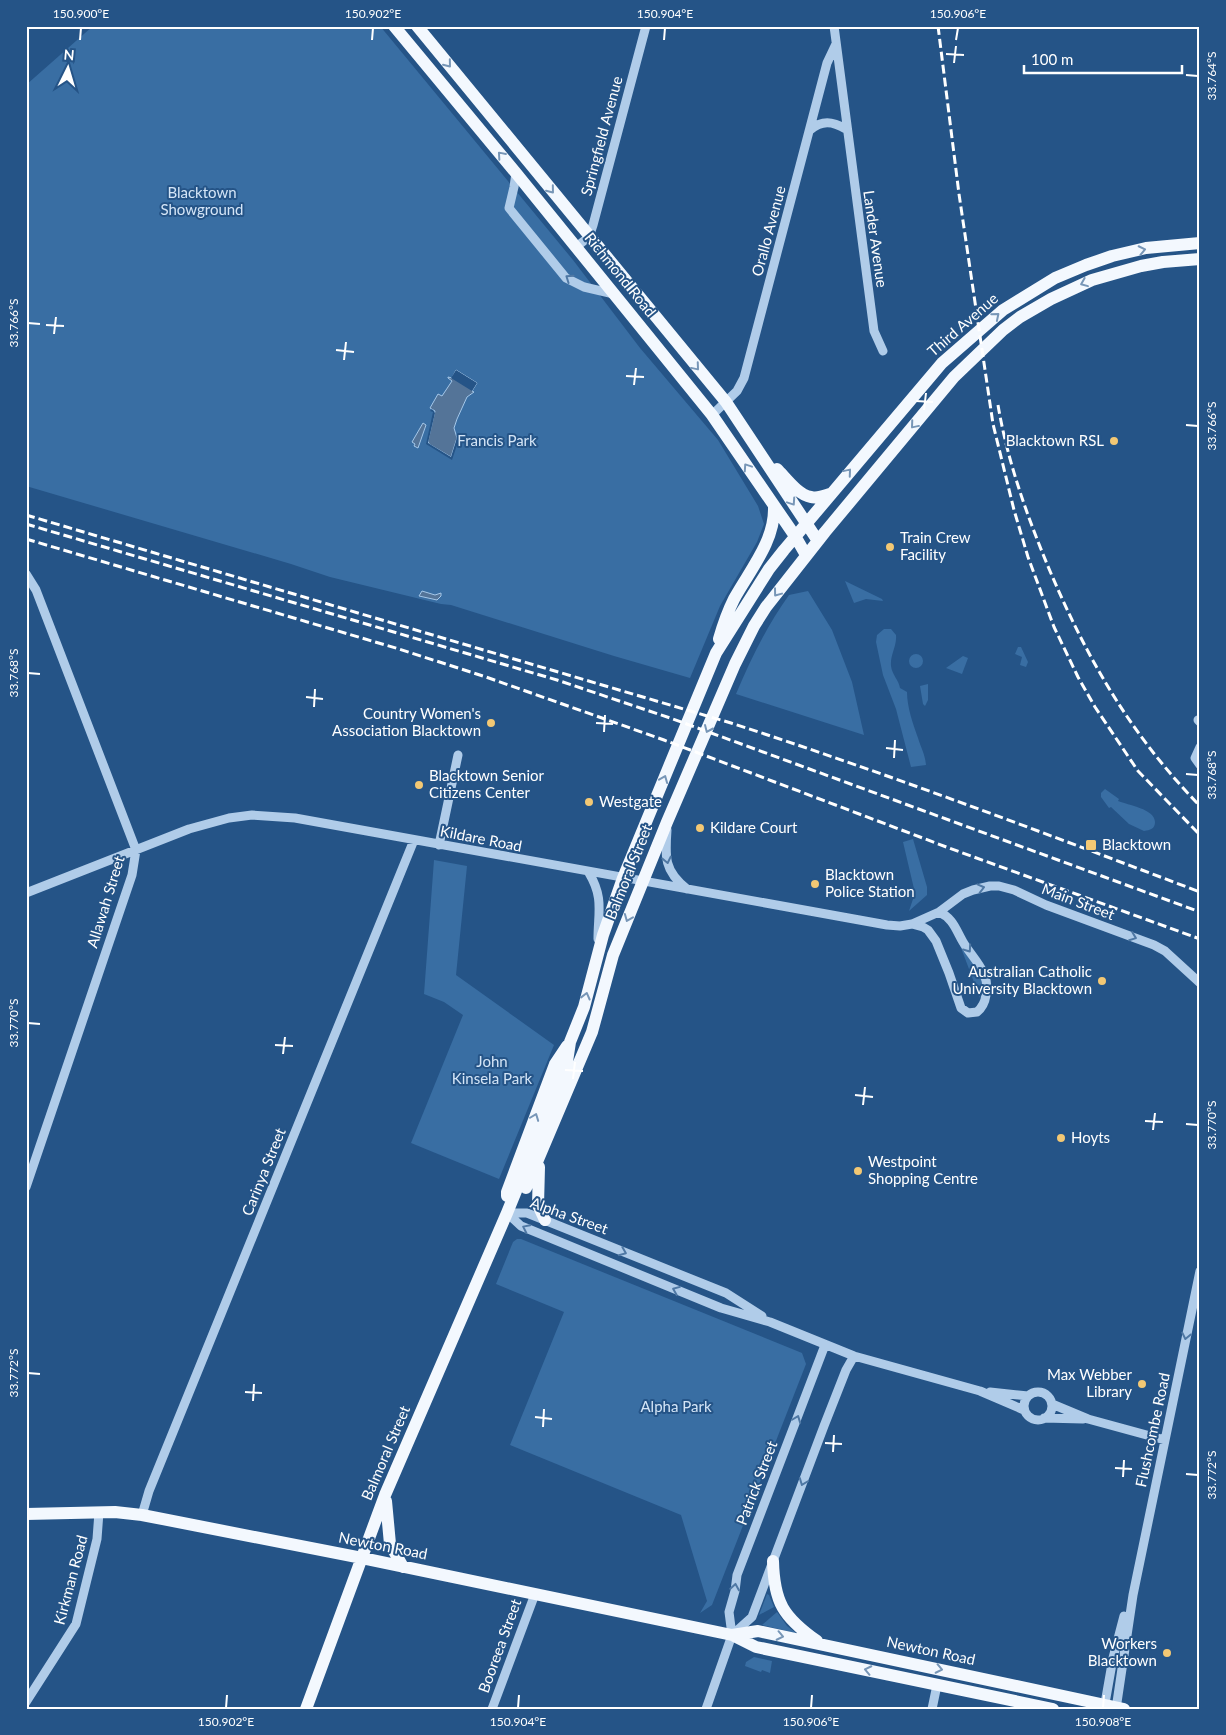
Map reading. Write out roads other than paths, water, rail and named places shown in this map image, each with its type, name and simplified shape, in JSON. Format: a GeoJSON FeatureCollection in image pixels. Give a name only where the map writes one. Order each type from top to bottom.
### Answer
{"type":"FeatureCollection","features":[{"type":"Feature","properties":{"kind":"main road","name":"Richmond Road"},"geometry":{"type":"LineString","coordinates":[[394,26],[712,415],[806,555]]}},
{"type":"Feature","properties":{"kind":"main road","name":"Richmond Road"},"geometry":{"type":"LineString","coordinates":[[417,26],[726,402],[818,541]]}},
{"type":"Feature","properties":{"kind":"main road","name":"Third Avenue"},"geometry":{"type":"LineString","coordinates":[[795,536],[942,363],[1009,306],[1055,278],[1103,259],[1146,248],[1200,243]]}},
{"type":"Feature","properties":{"kind":"main road","name":"Third Avenue"},"geometry":{"type":"LineString","coordinates":[[806,555],[954,378],[1020,317],[1067,290],[1092,280],[1148,265],[1200,259]]}},
{"type":"Feature","properties":{"kind":"main road"},"geometry":{"type":"LineString","coordinates":[[759,452],[804,494],[817,498],[830,494]]}},
{"type":"Feature","properties":{"kind":"main road"},"geometry":{"type":"LineString","coordinates":[[716,654],[722,630],[733,601],[771,533],[775,520],[774,507]]}},
{"type":"Feature","properties":{"kind":"main road","name":"Balmoral Street"},"geometry":{"type":"LineString","coordinates":[[306,1709],[385,1495],[507,1213],[566,1068],[570,1042],[584,1007],[598,949],[623,878],[716,654],[769,569],[795,536]]}},
{"type":"Feature","properties":{"kind":"main road","name":"Balmoral Street"},"geometry":{"type":"LineString","coordinates":[[507,1213],[521,1199],[539,1160],[592,1032],[613,955],[667,822],[735,664],[766,607],[806,555]]}},
{"type":"Feature","properties":{"kind":"main road"},"geometry":{"type":"LineString","coordinates":[[539,1160],[538,1204],[545,1220]]}},
{"type":"Feature","properties":{"kind":"main road"},"geometry":{"type":"LineString","coordinates":[[385,1495],[390,1544],[403,1566]]}},
{"type":"Feature","properties":{"kind":"main road","name":"Newton Road"},"geometry":{"type":"LineString","coordinates":[[26,1514],[115,1512],[142,1515],[403,1566],[732,1635],[756,1647],[1053,1709]]}},
{"type":"Feature","properties":{"kind":"main road"},"geometry":{"type":"LineString","coordinates":[[773,1561],[776,1593],[781,1607],[802,1631],[824,1645]]}},
{"type":"Feature","properties":{"kind":"main road","name":"Newton Road"},"geometry":{"type":"LineString","coordinates":[[732,1635],[758,1631],[1113,1707]]}},
{"type":"Feature","properties":{"kind":"street","name":"Springfield Avenue"},"geometry":{"type":"LineString","coordinates":[[589,237],[646,26]]}},
{"type":"Feature","properties":{"kind":"street","name":"Lander Avenue"},"geometry":{"type":"LineString","coordinates":[[834,26],[874,331],[882,351]]}},
{"type":"Feature","properties":{"kind":"street","name":"Orallo Avenue"},"geometry":{"type":"LineString","coordinates":[[712,415],[737,391],[744,378],[827,63],[836,44]]}},
{"type":"Feature","properties":{"kind":"street"},"geometry":{"type":"LineString","coordinates":[[810,130],[817,124],[826,122],[846,129]]}},
{"type":"Feature","properties":{"kind":"street"},"geometry":{"type":"LineString","coordinates":[[516,173],[508,208],[566,278],[584,287],[614,294]]}},
{"type":"Feature","properties":{"kind":"street"},"geometry":{"type":"LineString","coordinates":[[576,247],[589,237]]}},
{"type":"Feature","properties":{"kind":"street","name":"Allawah Street"},"geometry":{"type":"LineString","coordinates":[[26,574],[36,590],[136,850],[132,875],[26,1187]]}},
{"type":"Feature","properties":{"kind":"street"},"geometry":{"type":"LineString","coordinates":[[1200,747],[1195,758],[1200,765]]}},
{"type":"Feature","properties":{"kind":"street"},"geometry":{"type":"LineString","coordinates":[[439,845],[458,755]]}},
{"type":"Feature","properties":{"kind":"street","name":"Kildare Road"},"geometry":{"type":"LineString","coordinates":[[26,893],[211,822],[252,815],[304,820],[589,873],[887,925],[900,926],[912,924],[939,912]]}},
{"type":"Feature","properties":{"kind":"street"},"geometry":{"type":"LineString","coordinates":[[667,822],[666,860],[674,876],[689,890]]}},
{"type":"Feature","properties":{"kind":"street","name":"Carinya Street"},"geometry":{"type":"LineString","coordinates":[[142,1515],[153,1482],[414,840]]}},
{"type":"Feature","properties":{"kind":"street"},"geometry":{"type":"LineString","coordinates":[[589,873],[598,891],[600,902],[598,949]]}},
{"type":"Feature","properties":{"kind":"street","name":"Main Street"},"geometry":{"type":"LineString","coordinates":[[939,912],[963,894],[973,890],[990,886],[1006,887],[1046,905],[1154,945],[1165,951],[1200,983]]}},
{"type":"Feature","properties":{"kind":"street"},"geometry":{"type":"LineString","coordinates":[[912,924],[928,930],[936,941],[950,972],[960,1008],[968,1013],[978,1012],[983,1006],[987,992],[986,977],[952,922],[939,912]]}},
{"type":"Feature","properties":{"kind":"street","name":"Alpha Street"},"geometry":{"type":"LineString","coordinates":[[507,1213],[527,1213],[726,1293],[770,1322]]}},
{"type":"Feature","properties":{"kind":"street","name":"Alpha Street"},"geometry":{"type":"LineString","coordinates":[[507,1213],[521,1226],[721,1308],[770,1322],[854,1356],[980,1391],[1024,1410]]}},
{"type":"Feature","properties":{"kind":"street","name":"Flushcombe Road"},"geometry":{"type":"LineString","coordinates":[[1113,1707],[1118,1639],[1133,1594],[1200,1271]]}},
{"type":"Feature","properties":{"kind":"street","name":"Patrick Street"},"geometry":{"type":"LineString","coordinates":[[706,1709],[732,1635],[729,1612],[735,1591],[736,1575],[825,1345]]}},
{"type":"Feature","properties":{"kind":"street","name":"Patrick Street"},"geometry":{"type":"LineString","coordinates":[[732,1635],[752,1617],[827,1418],[846,1370],[854,1356]]}},
{"type":"Feature","properties":{"kind":"street","name":"Alpha Street"},"geometry":{"type":"LineString","coordinates":[[980,1391],[1028,1396]]}},
{"type":"Feature","properties":{"kind":"street"},"geometry":{"type":"LineString","coordinates":[[1044,1418],[1050,1412],[1052,1404],[1049,1397],[1044,1393],[1035,1392],[1028,1396],[1024,1402],[1026,1414],[1033,1418],[1088,1419]]}},
{"type":"Feature","properties":{"kind":"street"},"geometry":{"type":"LineString","coordinates":[[1052,1404],[1088,1419],[1165,1440]]}},
{"type":"Feature","properties":{"kind":"street","name":"Kirkman Road"},"geometry":{"type":"LineString","coordinates":[[26,1702],[76,1624],[96,1539],[99,1512]]}},
{"type":"Feature","properties":{"kind":"street","name":"Booreea Street"},"geometry":{"type":"LineString","coordinates":[[492,1709],[535,1594]]}},
{"type":"Feature","properties":{"kind":"street"},"geometry":{"type":"LineString","coordinates":[[932,1709],[937,1685]]}},
{"type":"Feature","properties":{"kind":"railway"},"geometry":{"type":"LineString","coordinates":[[938,26],[959,194],[993,424],[1014,510],[1028,557],[1054,627],[1095,707],[1138,771],[1200,835]]}},
{"type":"Feature","properties":{"kind":"railway"},"geometry":{"type":"LineString","coordinates":[[998,405],[1006,445],[1025,506],[1047,564],[1077,631],[1131,722],[1152,750],[1200,806]]}},
{"type":"Feature","properties":{"kind":"railway"},"geometry":{"type":"LineString","coordinates":[[26,515],[731,723],[908,783],[1200,892]]}},
{"type":"Feature","properties":{"kind":"railway"},"geometry":{"type":"LineString","coordinates":[[26,524],[557,680],[673,719],[1200,912]]}},
{"type":"Feature","properties":{"kind":"railway"},"geometry":{"type":"LineString","coordinates":[[26,539],[399,649],[486,677],[664,740],[949,848],[1200,939]]}},
{"type":"Feature","properties":{"kind":"place","name":"Blacktown RSL"},"geometry":{"type":"Point","coordinates":[1114,441]}},
{"type":"Feature","properties":{"kind":"place","name":"Train Crew Facility"},"geometry":{"type":"Point","coordinates":[890,547]}},
{"type":"Feature","properties":{"kind":"place","name":"Country Women's Association Blacktown"},"geometry":{"type":"Point","coordinates":[491,723]}},
{"type":"Feature","properties":{"kind":"place","name":"Blacktown Senior Citizens Center"},"geometry":{"type":"Point","coordinates":[419,785]}},
{"type":"Feature","properties":{"kind":"place","name":"Westgate"},"geometry":{"type":"Point","coordinates":[589,802]}},
{"type":"Feature","properties":{"kind":"place","name":"Kildare Court"},"geometry":{"type":"Point","coordinates":[700,828]}},
{"type":"Feature","properties":{"kind":"place","name":"Blacktown"},"geometry":{"type":"Point","coordinates":[1091,845]}},
{"type":"Feature","properties":{"kind":"place","name":"Blacktown Police Station"},"geometry":{"type":"Point","coordinates":[815,884]}},
{"type":"Feature","properties":{"kind":"place","name":"Australian Catholic University Blacktown"},"geometry":{"type":"Point","coordinates":[1102,981]}},
{"type":"Feature","properties":{"kind":"place","name":"Hoyts"},"geometry":{"type":"Point","coordinates":[1061,1138]}},
{"type":"Feature","properties":{"kind":"place","name":"Westpoint Shopping Centre"},"geometry":{"type":"Point","coordinates":[858,1171]}},
{"type":"Feature","properties":{"kind":"place","name":"Max Webber Library"},"geometry":{"type":"Point","coordinates":[1142,1384]}},
{"type":"Feature","properties":{"kind":"place","name":"Workers Blacktown"},"geometry":{"type":"Point","coordinates":[1167,1653]}},
{"type":"Feature","properties":{"kind":"park label","name":"Blacktown Showground"},"geometry":{"type":"Point","coordinates":[202,202]}},
{"type":"Feature","properties":{"kind":"park label","name":"Francis Park"},"geometry":{"type":"Point","coordinates":[497,441]}},
{"type":"Feature","properties":{"kind":"park label","name":"John Kinsela Park"},"geometry":{"type":"Point","coordinates":[492,1070]}},
{"type":"Feature","properties":{"kind":"park label","name":"Alpha Park"},"geometry":{"type":"Point","coordinates":[676,1407]}}]}
